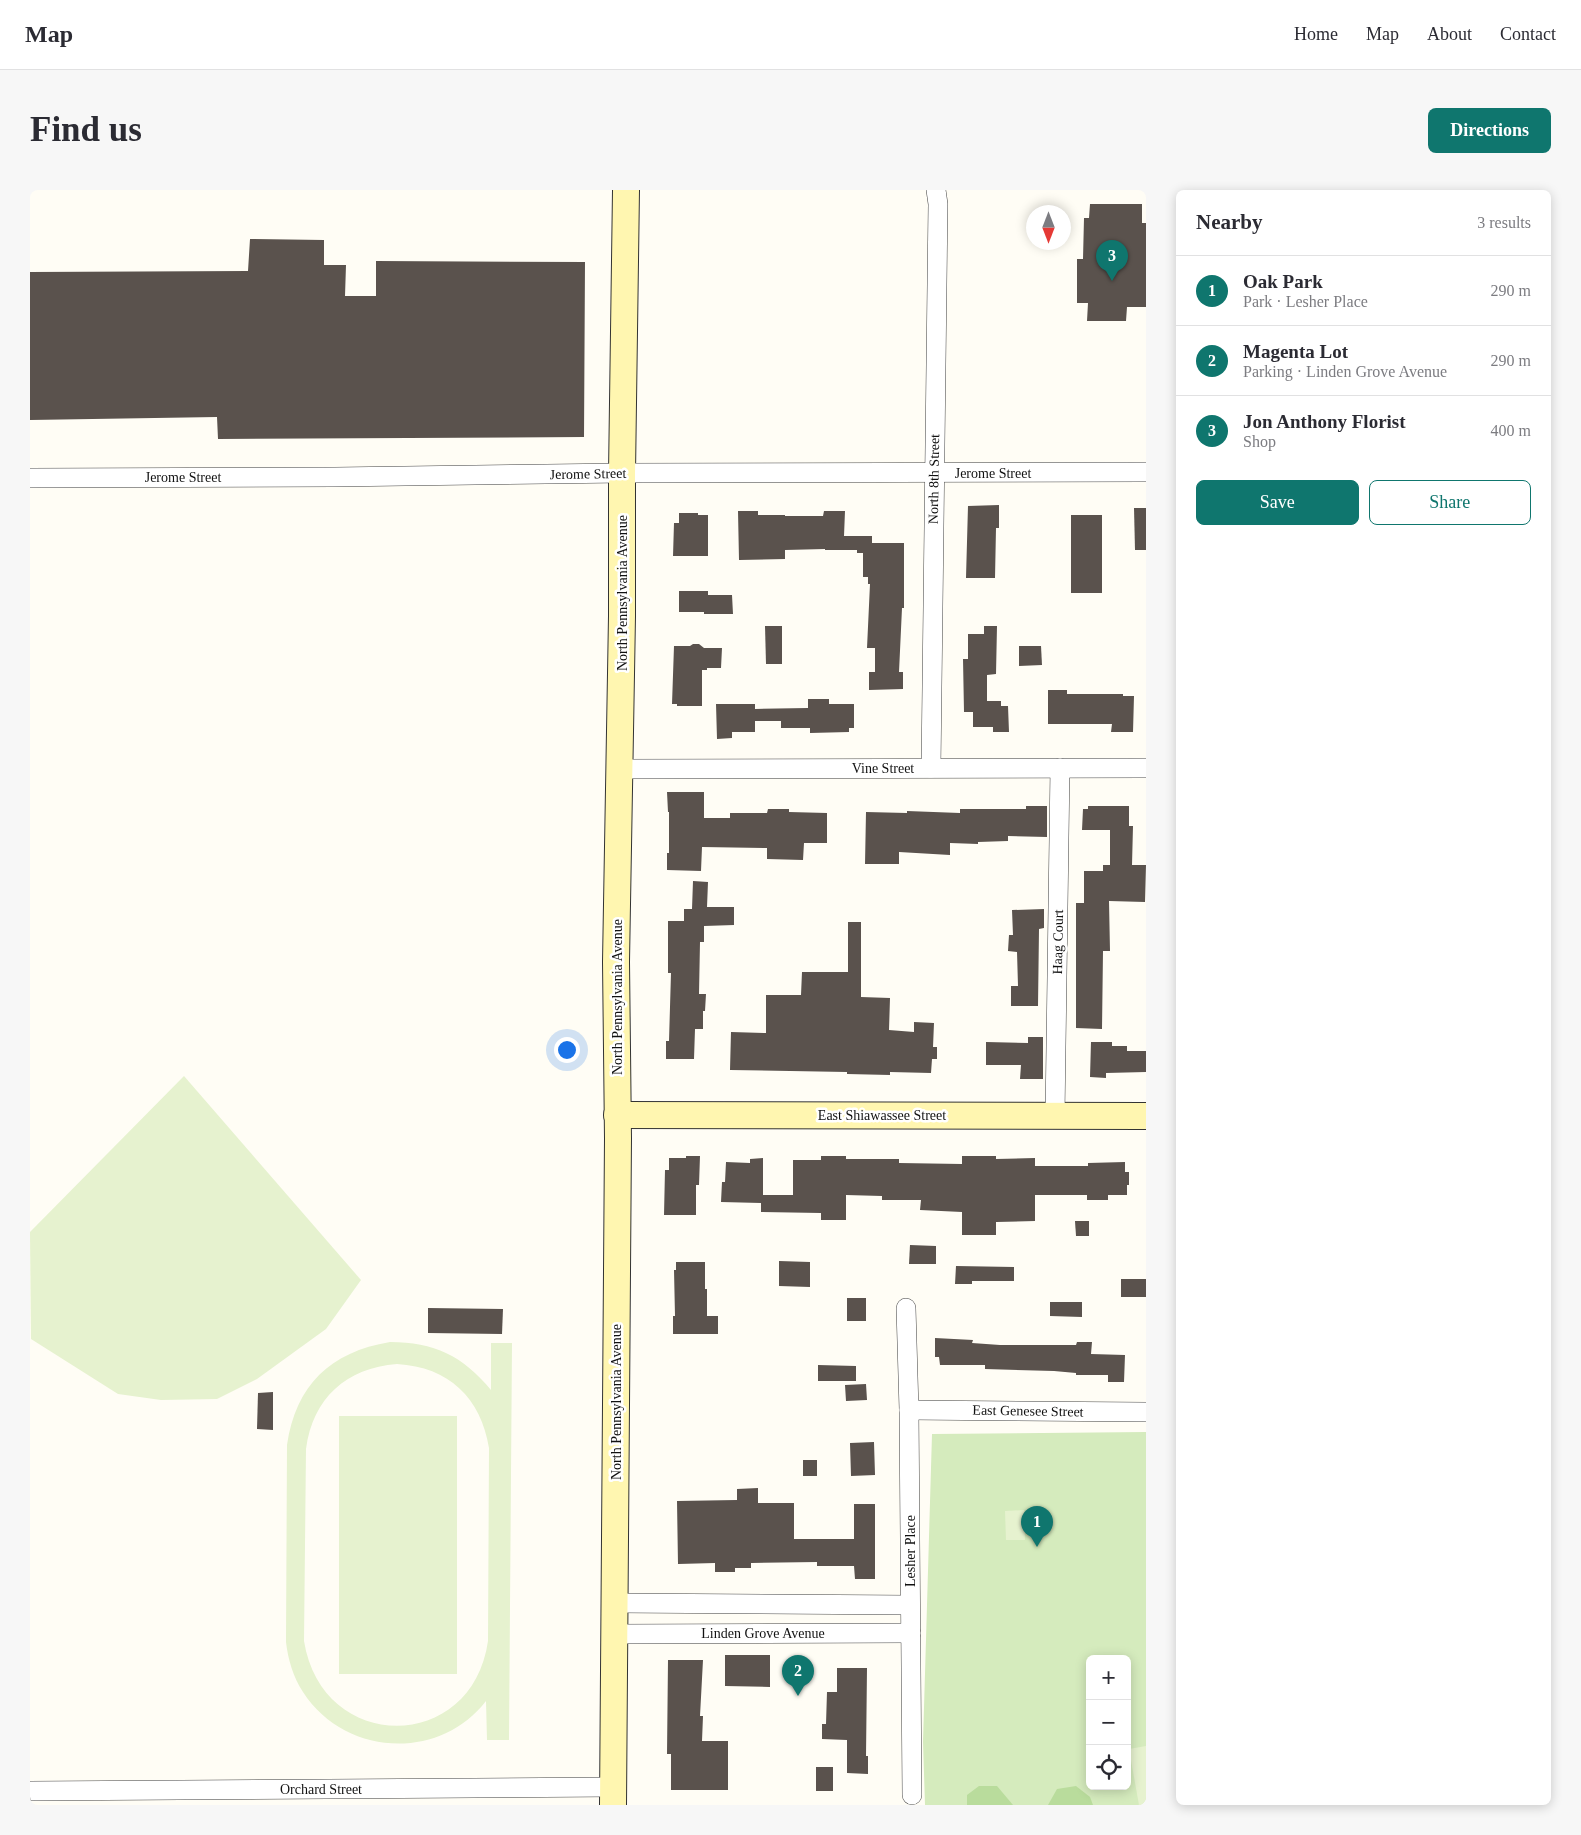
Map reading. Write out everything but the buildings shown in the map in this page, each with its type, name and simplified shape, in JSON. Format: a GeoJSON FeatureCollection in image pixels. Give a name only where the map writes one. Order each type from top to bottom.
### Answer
{"type":"FeatureCollection","features":[{"type":"Feature","properties":{"kind":"main road","name":"North Pennsylvania Avenue"},"geometry":{"type":"LineString","coordinates":[[613,1796],[617,1115],[616,962],[626,190]]}},
{"type":"Feature","properties":{"kind":"main road","name":"East Shiawassee Street"},"geometry":{"type":"LineString","coordinates":[[617,1115],[1146,1116]]}},
{"type":"Feature","properties":{"kind":"street","name":"North 8th Street"},"geometry":{"type":"LineString","coordinates":[[931,768],[938,204],[936,190]]}},
{"type":"Feature","properties":{"kind":"street","name":"Jerome Street"},"geometry":{"type":"LineString","coordinates":[[30,478],[335,478],[622,473],[1146,472]]}},
{"type":"Feature","properties":{"kind":"street","name":"Haag Court"},"geometry":{"type":"LineString","coordinates":[[1055,1116],[1060,768]]}},
{"type":"Feature","properties":{"kind":"street","name":"Vine Street"},"geometry":{"type":"LineString","coordinates":[[620,769],[1146,768]]}},
{"type":"Feature","properties":{"kind":"street","name":"Lesher Place"},"geometry":{"type":"LineString","coordinates":[[906,1308],[910,1410],[912,1795]]}},
{"type":"Feature","properties":{"kind":"street","name":"East Genesee Street"},"geometry":{"type":"LineString","coordinates":[[910,1410],[1146,1412]]}},
{"type":"Feature","properties":{"kind":"street","name":"Linden Grove Avenue"},"geometry":{"type":"LineString","coordinates":[[615,1603],[910,1605]]}},
{"type":"Feature","properties":{"kind":"street","name":"Linden Grove Avenue"},"geometry":{"type":"LineString","coordinates":[[614,1634],[911,1633]]}},
{"type":"Feature","properties":{"kind":"street","name":"Orchard Street"},"geometry":{"type":"LineString","coordinates":[[30,1791],[613,1796]]}},
{"type":"Feature","properties":{"kind":"green space"},"geometry":{"type":"Polygon","coordinates":[[[184,1076],[361,1280],[326,1329],[257,1379],[217,1399],[161,1400],[118,1394],[31,1339],[30,1232],[184,1076]]]}},
{"type":"Feature","properties":{"kind":"green space"},"geometry":{"type":"Polygon","coordinates":[[[390,1342],[434,1348],[470,1368],[491,1390],[491,1343],[512,1343],[509,1740],[487,1740],[486,1701],[466,1721],[443,1734],[418,1742],[392,1743],[367,1739],[342,1729],[321,1713],[303,1692],[294,1674],[286,1642],[287,1445],[298,1405],[319,1375],[333,1363],[369,1347],[390,1342]],[[397,1364],[379,1367],[348,1379],[324,1401],[310,1431],[306,1449],[304,1641],[316,1678],[338,1705],[366,1720],[397,1726],[427,1720],[455,1705],[476,1678],[488,1641],[489,1448],[485,1430],[479,1414],[459,1388],[432,1371],[416,1366],[397,1364]]]}},
{"type":"Feature","properties":{"kind":"green space"},"geometry":{"type":"Polygon","coordinates":[[[339,1416],[457,1416],[457,1674],[339,1674],[339,1416]]]}},
{"type":"Feature","properties":{"kind":"green space"},"geometry":{"type":"Polygon","coordinates":[[[1146,1432],[1146,1805],[925,1805],[923,1742],[932,1434],[1146,1432]]]}},
{"type":"Feature","properties":{"kind":"green space"},"geometry":{"type":"Polygon","coordinates":[[[1024,1510],[1025,1540],[1006,1540],[1005,1511],[1024,1510]]]}},
{"type":"Feature","properties":{"kind":"green space"},"geometry":{"type":"Polygon","coordinates":[[[1146,1746],[1146,1805],[1139,1805],[1131,1760],[1131,1749],[1146,1746]]]}},
{"type":"Feature","properties":{"kind":"green space"},"geometry":{"type":"Polygon","coordinates":[[[979,1786],[997,1786],[1013,1805],[967,1805],[967,1795],[979,1786]]]}},
{"type":"Feature","properties":{"kind":"green space"},"geometry":{"type":"Polygon","coordinates":[[[1076,1786],[1090,1797],[1093,1805],[1048,1805],[1057,1789],[1076,1786]]]}},
{"type":"Feature","properties":{"kind":"place","name":"Jon Anthony Florist"},"geometry":{"type":"Point","coordinates":[1112,281]}},
{"type":"Feature","properties":{"kind":"place","name":"Oak Park"},"geometry":{"type":"Point","coordinates":[1037,1547]}},
{"type":"Feature","properties":{"kind":"place","name":"Magenta Lot"},"geometry":{"type":"Point","coordinates":[798,1696]}}]}
